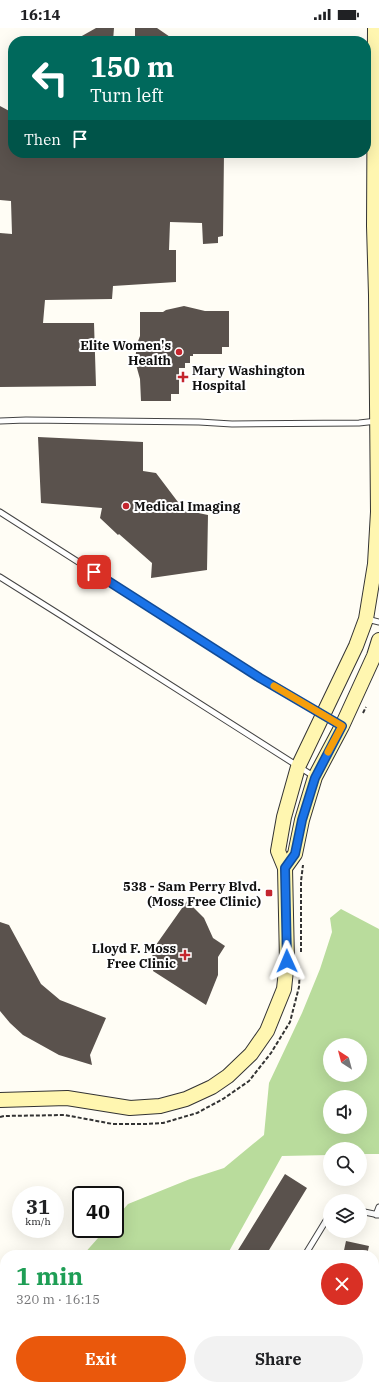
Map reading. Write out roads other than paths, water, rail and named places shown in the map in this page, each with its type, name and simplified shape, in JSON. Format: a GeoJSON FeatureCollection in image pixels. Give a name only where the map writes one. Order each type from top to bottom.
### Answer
{"type":"FeatureCollection","features":[{"type":"Feature","properties":{"kind":"street"},"geometry":{"type":"LineString","coordinates":[[0,1100],[66,1098],[123,1108],[160,1106],[186,1099],[206,1091],[228,1076],[256,1049],[269,1028],[284,989],[287,961],[285,868],[278,851],[284,817],[298,767],[356,646],[372,620],[378,512],[378,421],[374,226],[377,47],[375,28]]}},
{"type":"Feature","properties":{"kind":"street"},"geometry":{"type":"LineString","coordinates":[[285,868],[295,854],[302,820],[315,778],[342,726],[374,656],[379,640]]}},
{"type":"Feature","properties":{"kind":"lane"},"geometry":{"type":"LineString","coordinates":[[0,421],[26,420],[260,424],[359,423],[378,421]]}},
{"type":"Feature","properties":{"kind":"lane"},"geometry":{"type":"LineString","coordinates":[[0,512],[260,678],[342,726]]}},
{"type":"Feature","properties":{"kind":"lane"},"geometry":{"type":"LineString","coordinates":[[0,577],[315,778]]}},
{"type":"Feature","properties":{"kind":"lane"},"geometry":{"type":"LineString","coordinates":[[367,1213],[378,1215],[379,1207]]}},
{"type":"Feature","properties":{"kind":"lane"},"geometry":{"type":"LineString","coordinates":[[308,1250],[323,1225]]}},
{"type":"Feature","properties":{"kind":"place","name":"Elite Women's Health"},"geometry":{"type":"Point","coordinates":[179,352]}},
{"type":"Feature","properties":{"kind":"place","name":"Mary Washington Hospital"},"geometry":{"type":"Point","coordinates":[183,377]}},
{"type":"Feature","properties":{"kind":"place","name":"Medical Imaging"},"geometry":{"type":"Point","coordinates":[126,506]}},
{"type":"Feature","properties":{"kind":"place","name":"538 - Sam Perry Blvd. (Moss Free Clinic)"},"geometry":{"type":"Point","coordinates":[269,893]}},
{"type":"Feature","properties":{"kind":"place","name":"Lloyd F. Moss Free Clinic"},"geometry":{"type":"Point","coordinates":[185,955]}}]}
